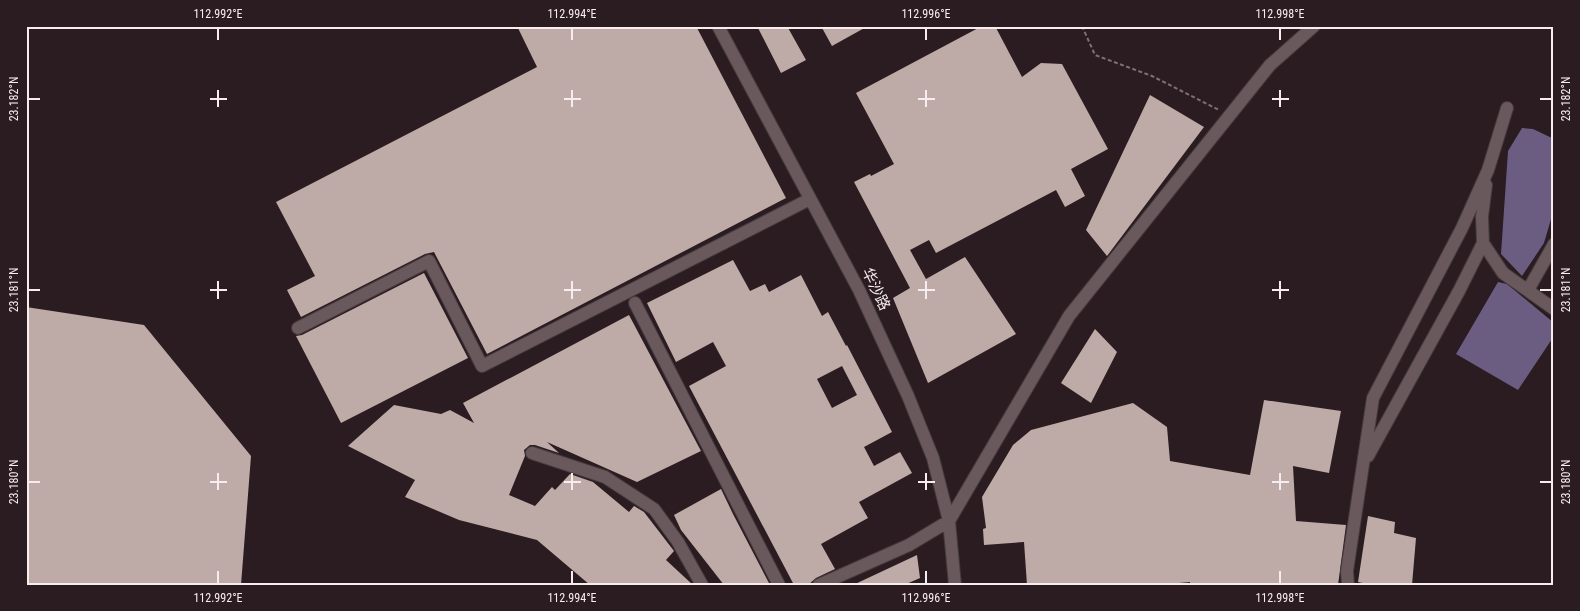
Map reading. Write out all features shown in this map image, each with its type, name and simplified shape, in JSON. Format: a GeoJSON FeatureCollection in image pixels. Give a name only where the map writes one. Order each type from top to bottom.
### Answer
{"type":"FeatureCollection","features":[{"type":"Feature","properties":{"kind":"street","name":"华沙路"},"geometry":{"type":"LineString","coordinates":[[718,26],[859,290],[908,396],[933,458],[949,521],[955,585]]}},
{"type":"Feature","properties":{"kind":"street"},"geometry":{"type":"LineString","coordinates":[[819,585],[909,545],[949,521],[1069,316],[1270,65],[1314,26]]}},
{"type":"Feature","properties":{"kind":"street"},"geometry":{"type":"LineString","coordinates":[[1348,585],[1347,571],[1373,398],[1462,228],[1488,170],[1507,108]]}},
{"type":"Feature","properties":{"kind":"street"},"geometry":{"type":"LineString","coordinates":[[1363,465],[1459,291],[1483,243],[1482,217],[1488,170]]}},
{"type":"Feature","properties":{"kind":"street"},"geometry":{"type":"LineString","coordinates":[[298,328],[428,261],[482,366],[810,199]]}},
{"type":"Feature","properties":{"kind":"street"},"geometry":{"type":"LineString","coordinates":[[1483,243],[1503,272],[1554,309]]}},
{"type":"Feature","properties":{"kind":"street"},"geometry":{"type":"LineString","coordinates":[[1528,290],[1554,244]]}},
{"type":"Feature","properties":{"kind":"street"},"geometry":{"type":"LineString","coordinates":[[635,303],[779,585]]}},
{"type":"Feature","properties":{"kind":"street"},"geometry":{"type":"LineString","coordinates":[[532,453],[605,477],[654,509],[678,542],[702,585]]}},
{"type":"Feature","properties":{"kind":"path"},"geometry":{"type":"LineString","coordinates":[[1082,26],[1095,55],[1152,76],[1230,116]]}},
{"type":"Feature","properties":{"kind":"shaded area"},"geometry":{"type":"Polygon","coordinates":[[[1522,128],[1533,129],[1554,139],[1554,209],[1544,243],[1522,276],[1501,254],[1508,151],[1522,128]]]}},
{"type":"Feature","properties":{"kind":"shaded area"},"geometry":{"type":"Polygon","coordinates":[[[1498,282],[1507,284],[1554,323],[1554,336],[1518,390],[1456,354],[1498,282]]]}},
{"type":"Feature","properties":{"kind":"building"},"geometry":{"type":"Polygon","coordinates":[[[517,26],[696,26],[786,198],[487,354],[434,252],[425,254],[301,317],[287,290],[315,276],[276,202],[537,67],[517,26]]]}},
{"type":"Feature","properties":{"kind":"building"},"geometry":{"type":"Polygon","coordinates":[[[757,26],[787,26],[806,60],[781,73],[757,26]]]}},
{"type":"Feature","properties":{"kind":"building"},"geometry":{"type":"Polygon","coordinates":[[[821,26],[868,26],[832,46],[821,26]]]}},
{"type":"Feature","properties":{"kind":"building"},"geometry":{"type":"Polygon","coordinates":[[[982,26],[995,26],[1022,77],[1041,63],[1062,64],[1108,149],[1071,169],[1085,196],[1065,207],[1056,190],[936,253],[929,240],[910,250],[926,279],[965,257],[1016,334],[928,383],[893,298],[910,288],[854,182],[870,174],[871,176],[894,164],[856,93],[982,26]]]}},
{"type":"Feature","properties":{"kind":"building"},"geometry":{"type":"Polygon","coordinates":[[[1150,95],[1204,127],[1107,256],[1086,230],[1150,95]]]}},
{"type":"Feature","properties":{"kind":"building"},"geometry":{"type":"Polygon","coordinates":[[[733,260],[750,291],[765,284],[769,292],[801,275],[822,316],[828,312],[892,432],[864,447],[874,466],[900,452],[912,473],[859,502],[868,518],[821,544],[835,569],[816,578],[808,585],[794,585],[689,386],[726,366],[713,342],[676,362],[647,303],[733,260]],[[842,366],[817,379],[832,408],[857,395],[842,366]]]}},
{"type":"Feature","properties":{"kind":"building"},"geometry":{"type":"Polygon","coordinates":[[[424,273],[468,358],[341,423],[296,336],[302,335],[424,273]]]}},
{"type":"Feature","properties":{"kind":"building"},"geometry":{"type":"Polygon","coordinates":[[[26,307],[144,325],[251,456],[241,585],[26,585],[26,307]]]}},
{"type":"Feature","properties":{"kind":"building"},"geometry":{"type":"Polygon","coordinates":[[[629,315],[701,451],[637,482],[547,442],[559,453],[530,445],[524,450],[525,456],[509,495],[535,506],[552,487],[555,490],[570,474],[593,482],[629,512],[634,506],[644,512],[674,551],[666,560],[693,585],[590,585],[537,540],[459,520],[405,497],[415,480],[348,446],[394,405],[441,414],[450,410],[474,423],[463,403],[629,315]]]}},
{"type":"Feature","properties":{"kind":"building"},"geometry":{"type":"Polygon","coordinates":[[[1095,329],[1117,352],[1091,403],[1061,383],[1095,329]]]}},
{"type":"Feature","properties":{"kind":"building"},"geometry":{"type":"Polygon","coordinates":[[[1264,400],[1341,411],[1329,473],[1293,466],[1296,521],[1346,525],[1338,585],[1190,585],[1190,582],[1157,585],[1027,585],[1024,542],[984,545],[983,529],[986,528],[982,497],[1013,445],[1031,430],[1133,403],[1167,427],[1170,461],[1250,475],[1264,400]]]}},
{"type":"Feature","properties":{"kind":"building"},"geometry":{"type":"Polygon","coordinates":[[[721,489],[770,585],[724,585],[681,530],[674,515],[721,489]]]}},
{"type":"Feature","properties":{"kind":"building"},"geometry":{"type":"Polygon","coordinates":[[[1368,516],[1395,522],[1394,533],[1416,538],[1412,585],[1371,585],[1358,582],[1368,516]]]}},
{"type":"Feature","properties":{"kind":"building"},"geometry":{"type":"Polygon","coordinates":[[[917,555],[920,578],[904,585],[853,585],[917,555]]]}}]}
